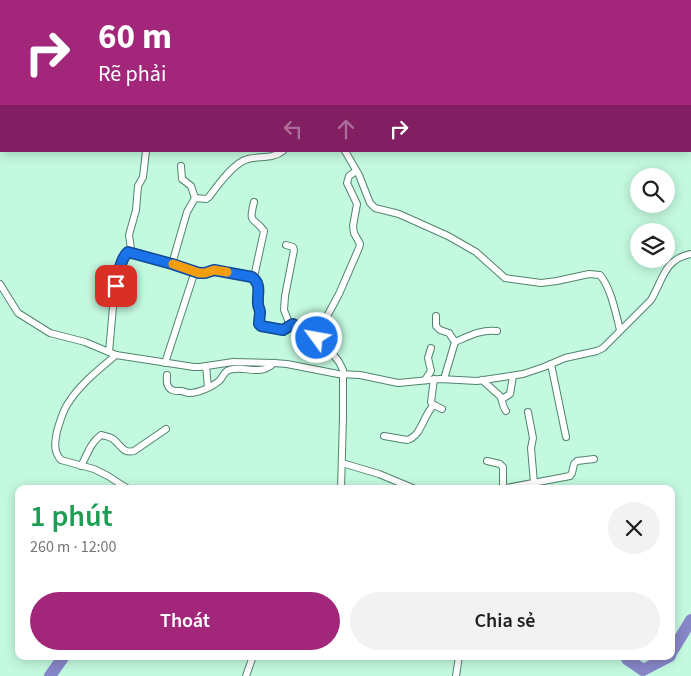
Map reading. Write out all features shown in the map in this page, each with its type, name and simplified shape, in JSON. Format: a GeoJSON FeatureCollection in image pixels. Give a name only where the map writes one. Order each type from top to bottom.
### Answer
{"type":"FeatureCollection","features":[{"type":"Feature","properties":{"kind":"street"},"geometry":{"type":"LineString","coordinates":[[109,352],[114,296],[124,256],[130,249],[130,234],[136,210],[138,186],[143,177],[146,152]]}},
{"type":"Feature","properties":{"kind":"street"},"geometry":{"type":"LineString","coordinates":[[195,198],[209,198],[229,172],[244,160],[272,157],[282,152]]}},
{"type":"Feature","properties":{"kind":"street"},"geometry":{"type":"LineString","coordinates":[[346,152],[374,208],[399,214],[448,236],[476,252],[505,278],[541,283],[589,274],[600,275],[604,280],[612,301],[620,330]]}},
{"type":"Feature","properties":{"kind":"street"},"geometry":{"type":"LineString","coordinates":[[181,166],[182,179],[191,186],[195,198]]}},
{"type":"Feature","properties":{"kind":"street"},"geometry":{"type":"LineString","coordinates":[[316,336],[317,331],[339,294],[359,248],[359,241],[354,233],[353,226],[357,204],[347,183],[349,176],[356,171]]}},
{"type":"Feature","properties":{"kind":"street"},"geometry":{"type":"LineString","coordinates":[[172,264],[186,212],[195,198]]}},
{"type":"Feature","properties":{"kind":"street"},"geometry":{"type":"LineString","coordinates":[[254,202],[251,218],[264,231],[254,277],[259,292],[259,324],[283,330],[292,324],[296,325],[316,336],[326,345],[341,367],[343,374],[341,485]]}},
{"type":"Feature","properties":{"kind":"street"},"geometry":{"type":"LineString","coordinates":[[286,245],[293,247],[294,250],[284,310],[290,325]]}},
{"type":"Feature","properties":{"kind":"street"},"geometry":{"type":"LineString","coordinates":[[128,252],[204,273],[214,270],[254,277]]}},
{"type":"Feature","properties":{"kind":"street"},"geometry":{"type":"LineString","coordinates":[[0,284],[18,313],[33,323],[50,333],[85,342],[116,355],[194,367],[233,362],[274,363],[360,375],[398,383],[434,379],[482,380],[523,374],[564,358],[603,348],[651,300],[662,275],[674,260],[691,254]]}},
{"type":"Feature","properties":{"kind":"street"},"geometry":{"type":"LineString","coordinates":[[165,363],[195,271]]}},
{"type":"Feature","properties":{"kind":"street"},"geometry":{"type":"LineString","coordinates":[[436,316],[436,326],[440,330],[449,332],[455,342],[444,379]]}},
{"type":"Feature","properties":{"kind":"street"},"geometry":{"type":"LineString","coordinates":[[455,342],[479,332],[497,331]]}},
{"type":"Feature","properties":{"kind":"street"},"geometry":{"type":"LineString","coordinates":[[425,380],[431,371],[428,358],[431,348]]}},
{"type":"Feature","properties":{"kind":"street"},"geometry":{"type":"LineString","coordinates":[[116,355],[95,372],[67,405],[56,439],[55,450],[61,460],[94,469],[122,485]]}},
{"type":"Feature","properties":{"kind":"street"},"geometry":{"type":"LineString","coordinates":[[167,375],[167,385],[170,388],[176,391],[192,393],[208,387],[221,379],[225,372],[229,370],[266,369],[274,363]]}},
{"type":"Feature","properties":{"kind":"street"},"geometry":{"type":"LineString","coordinates":[[551,364],[566,437]]}},
{"type":"Feature","properties":{"kind":"street"},"geometry":{"type":"LineString","coordinates":[[206,366],[208,387]]}},
{"type":"Feature","properties":{"kind":"street"},"geometry":{"type":"LineString","coordinates":[[502,399],[510,394],[513,376]]}},
{"type":"Feature","properties":{"kind":"street"},"geometry":{"type":"LineString","coordinates":[[434,379],[432,404],[442,409]]}},
{"type":"Feature","properties":{"kind":"street"},"geometry":{"type":"LineString","coordinates":[[482,380],[502,399],[502,404],[506,411]]}},
{"type":"Feature","properties":{"kind":"street"},"geometry":{"type":"LineString","coordinates":[[384,436],[410,440],[418,431],[429,410],[434,405]]}},
{"type":"Feature","properties":{"kind":"street"},"geometry":{"type":"LineString","coordinates":[[528,412],[532,438],[534,483]]}},
{"type":"Feature","properties":{"kind":"street"},"geometry":{"type":"LineString","coordinates":[[82,466],[91,446],[101,435],[113,439],[125,451],[129,452],[134,451],[166,429]]}},
{"type":"Feature","properties":{"kind":"street"},"geometry":{"type":"LineString","coordinates":[[523,485],[570,476],[574,464],[594,458]]}},
{"type":"Feature","properties":{"kind":"street"},"geometry":{"type":"LineString","coordinates":[[487,461],[500,464],[503,467],[502,485]]}},
{"type":"Feature","properties":{"kind":"street"},"geometry":{"type":"LineString","coordinates":[[342,464],[379,474],[405,485]]}},
{"type":"Feature","properties":{"kind":"street"},"geometry":{"type":"LineString","coordinates":[[246,676],[252,660]]}},
{"type":"Feature","properties":{"kind":"street"},"geometry":{"type":"LineString","coordinates":[[456,676],[458,660]]}},
{"type":"Feature","properties":{"kind":"waterway"},"geometry":{"type":"LineString","coordinates":[[675,646],[691,620]]}},
{"type":"Feature","properties":{"kind":"waterway"},"geometry":{"type":"LineString","coordinates":[[50,676],[61,660]]}},
{"type":"Feature","properties":{"kind":"waterway"},"geometry":{"type":"LineString","coordinates":[[628,660],[643,670],[662,660]]}},
{"type":"Feature","properties":{"kind":"slow traffic"},"geometry":{"type":"LineString","coordinates":[[173,264],[199,273],[212,270],[227,272]]}},
{"type":"Feature","properties":{"kind":"route"},"geometry":{"type":"LineString","coordinates":[[116,286],[124,256],[128,252],[199,273],[214,270],[252,277],[256,280],[259,292],[259,324],[261,326],[283,330],[293,324],[317,338]]}}]}
